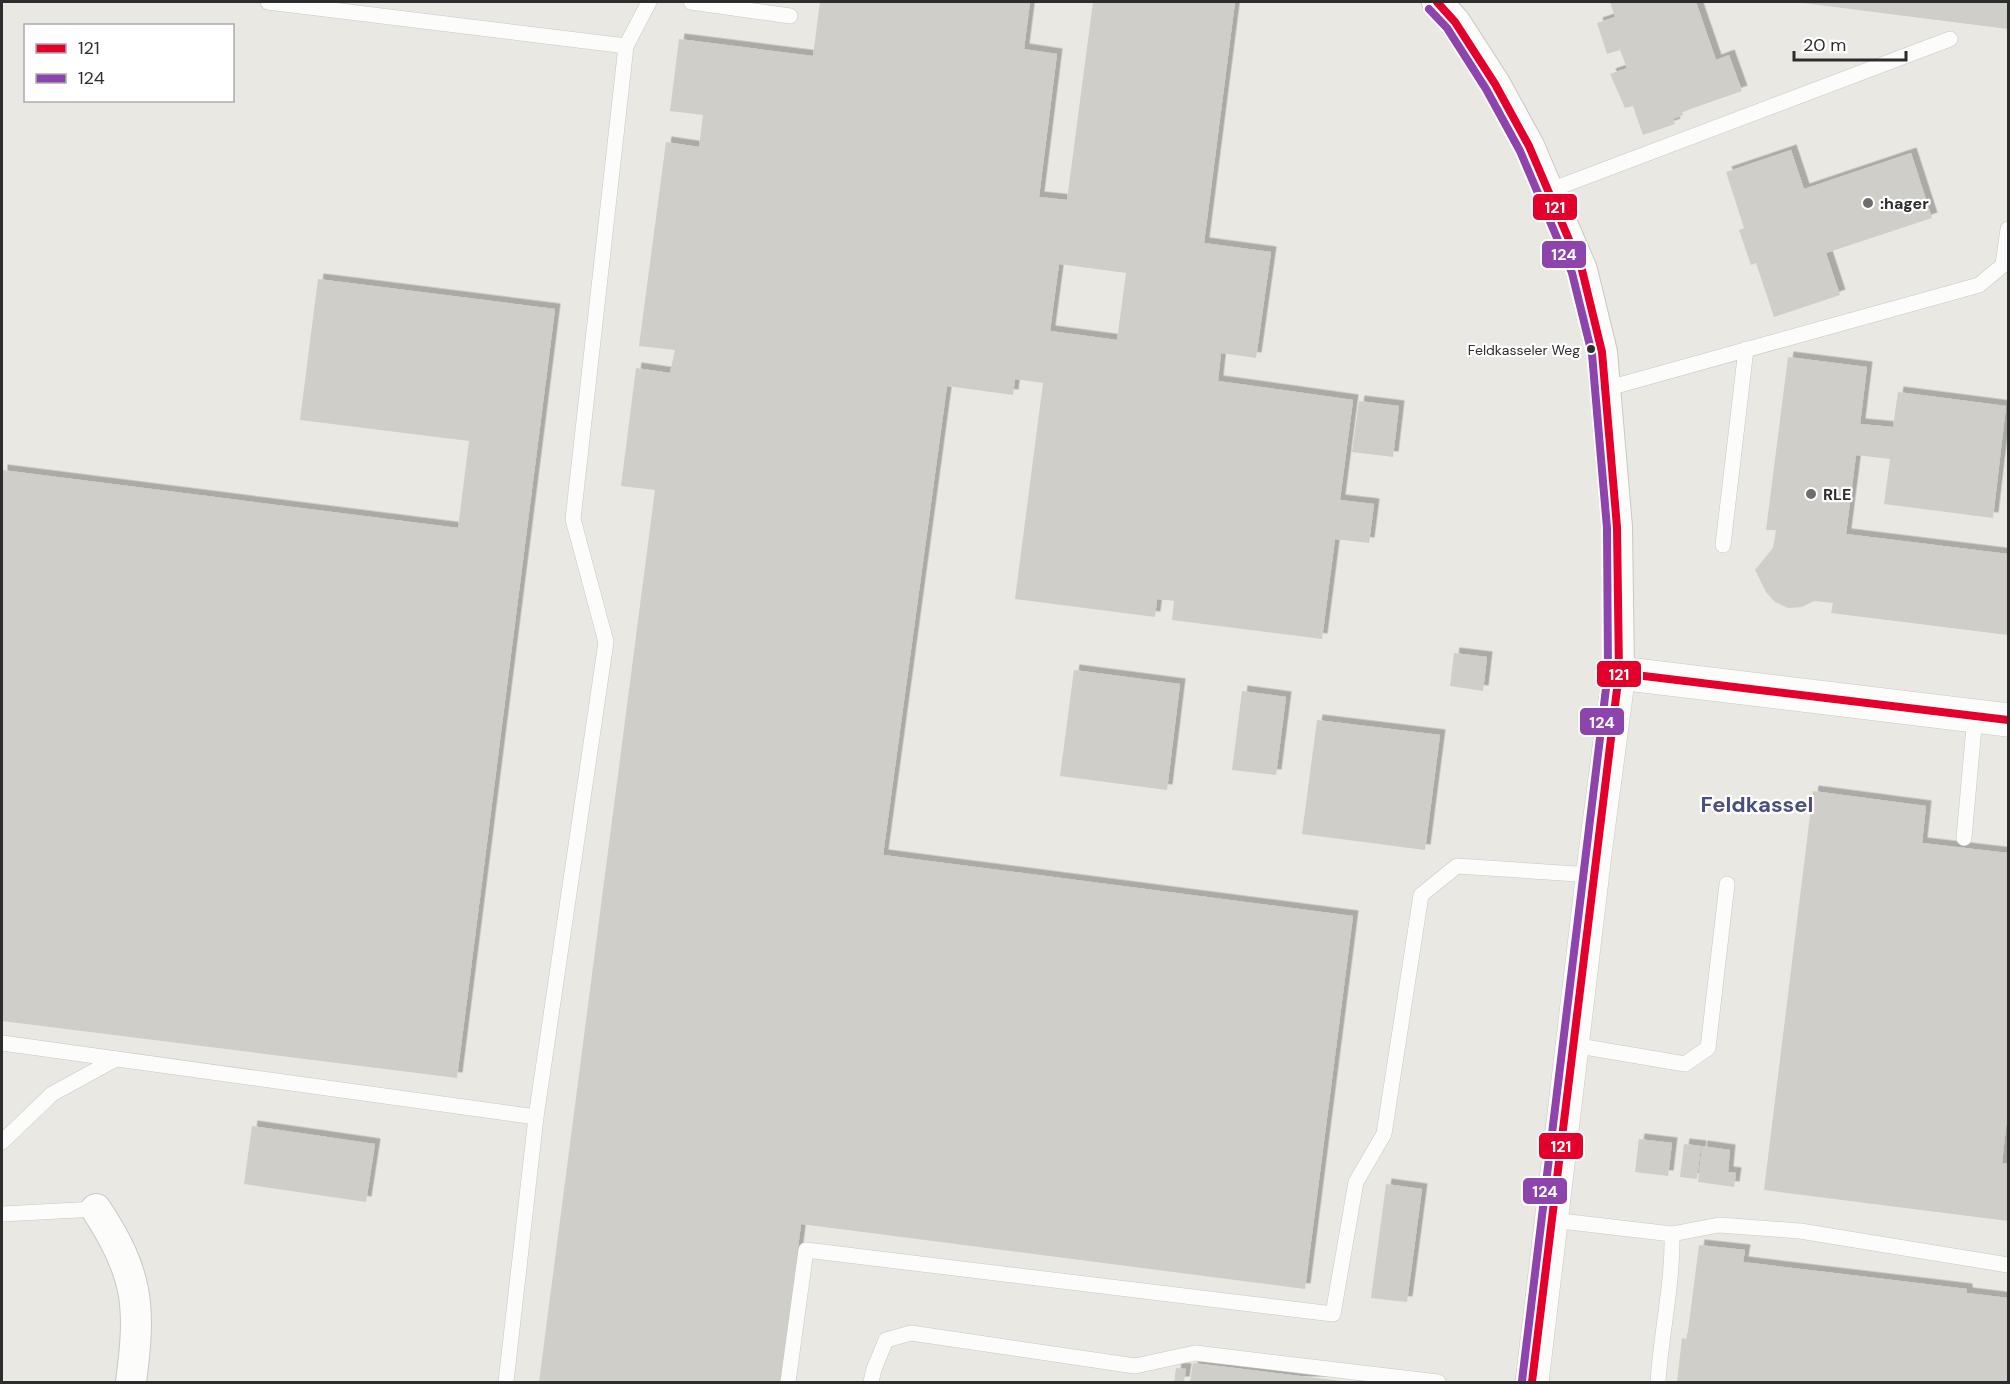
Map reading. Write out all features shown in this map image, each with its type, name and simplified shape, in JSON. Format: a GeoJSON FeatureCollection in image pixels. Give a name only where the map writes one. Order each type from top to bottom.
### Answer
{"type":"FeatureCollection","features":[{"type":"Feature","properties":{"kind":"street"},"geometry":{"type":"LineString","coordinates":[[1437,2],[1455,22],[1495,84],[1530,146],[1582,270],[1602,352],[1617,526],[1619,673],[1592,874],[1533,1383]]}},
{"type":"Feature","properties":{"kind":"street"},"geometry":{"type":"LineString","coordinates":[[1619,673],[2008,720]]}},
{"type":"Feature","properties":{"kind":"street"},"geometry":{"type":"LineString","coordinates":[[96,1209],[116,1238],[131,1272],[138,1329],[131,1383]]}},
{"type":"Feature","properties":{"kind":"lane"},"geometry":{"type":"LineString","coordinates":[[268,2],[626,45]]}},
{"type":"Feature","properties":{"kind":"lane"},"geometry":{"type":"LineString","coordinates":[[506,1383],[536,1117],[606,642],[573,519],[626,45],[649,2]]}},
{"type":"Feature","properties":{"kind":"lane"},"geometry":{"type":"LineString","coordinates":[[691,2],[790,16]]}},
{"type":"Feature","properties":{"kind":"lane"},"geometry":{"type":"LineString","coordinates":[[1548,191],[1950,39]]}},
{"type":"Feature","properties":{"kind":"lane"},"geometry":{"type":"LineString","coordinates":[[1605,389],[1979,285],[2003,265],[2008,229]]}},
{"type":"Feature","properties":{"kind":"lane"},"geometry":{"type":"LineString","coordinates":[[1723,545],[1746,350]]}},
{"type":"Feature","properties":{"kind":"lane"},"geometry":{"type":"LineString","coordinates":[[1964,838],[1975,716]]}},
{"type":"Feature","properties":{"kind":"lane"},"geometry":{"type":"LineString","coordinates":[[788,1383],[806,1250],[1333,1314],[1356,1182],[1384,1134],[1421,895],[1457,866],[1592,874]]}},
{"type":"Feature","properties":{"kind":"lane"},"geometry":{"type":"LineString","coordinates":[[1573,1045],[1685,1064],[1708,1048],[1727,884]]}},
{"type":"Feature","properties":{"kind":"lane"},"geometry":{"type":"LineString","coordinates":[[2,1043],[536,1117]]}},
{"type":"Feature","properties":{"kind":"lane"},"geometry":{"type":"LineString","coordinates":[[2,1142],[52,1094],[116,1059]]}},
{"type":"Feature","properties":{"kind":"lane"},"geometry":{"type":"LineString","coordinates":[[2,1214],[96,1209]]}},
{"type":"Feature","properties":{"kind":"lane"},"geometry":{"type":"LineString","coordinates":[[1552,1220],[1672,1234],[1719,1225],[1800,1231],[2008,1265]]}},
{"type":"Feature","properties":{"kind":"lane"},"geometry":{"type":"LineString","coordinates":[[1658,1383],[1672,1263],[1672,1234]]}},
{"type":"Feature","properties":{"kind":"lane"},"geometry":{"type":"LineString","coordinates":[[871,1383],[886,1340],[912,1333],[1135,1366],[1196,1353],[1438,1383]]}},
{"type":"Feature","properties":{"kind":"building"},"geometry":{"type":"Polygon","coordinates":[[[820,2],[1030,2],[1024,49],[1057,54],[1039,197],[1067,200],[1093,2],[1235,2],[1204,243],[1271,252],[1256,358],[1221,353],[1218,381],[1353,400],[1340,500],[1374,504],[1369,543],[1335,539],[1322,639],[1172,620],[1174,601],[1157,599],[1155,617],[1015,599],[1043,383],[1015,379],[1013,395],[947,386],[883,855],[1353,916],[1305,1289],[801,1224],[781,1382],[539,1382],[655,490],[621,486],[636,368],[670,373],[675,350],[639,346],[666,142],[699,147],[703,115],[670,111],[679,39],[813,56],[820,2]],[[1059,264],[1050,331],[1117,340],[1126,273],[1059,264]]]}},
{"type":"Feature","properties":{"kind":"building"},"geometry":{"type":"Polygon","coordinates":[[[1610,2],[1696,2],[1716,60],[1729,55],[1742,91],[1682,112],[1683,115],[1673,119],[1675,124],[1643,135],[1633,106],[1625,108],[1610,74],[1627,68],[1620,50],[1607,54],[1597,23],[1615,17],[1610,2]]]}},
{"type":"Feature","properties":{"kind":"building"},"geometry":{"type":"Polygon","coordinates":[[[2008,2],[2008,29],[1803,3],[2008,2]]]}},
{"type":"Feature","properties":{"kind":"building"},"geometry":{"type":"Polygon","coordinates":[[[1791,150],[1804,189],[1911,153],[1932,218],[1826,253],[1840,295],[1774,317],[1756,263],[1751,265],[1739,230],[1744,228],[1726,172],[1791,150]]]}},
{"type":"Feature","properties":{"kind":"building"},"geometry":{"type":"Polygon","coordinates":[[[318,279],[555,309],[457,1078],[2,1021],[2,470],[458,528],[469,441],[300,420],[318,279]]]}},
{"type":"Feature","properties":{"kind":"building","name":"RLE"},"geometry":{"type":"Polygon","coordinates":[[[1788,357],[1867,367],[1860,424],[1893,427],[1898,392],[2006,406],[1993,518],[1884,504],[1890,459],[1856,455],[1846,534],[2008,554],[2008,635],[1831,613],[1833,603],[1814,601],[1802,607],[1788,608],[1775,602],[1766,592],[1755,570],[1773,548],[1776,530],[1766,530],[1788,357]]]}},
{"type":"Feature","properties":{"kind":"building"},"geometry":{"type":"Polygon","coordinates":[[[1359,401],[1399,406],[1393,457],[1352,452],[1359,401]]]}},
{"type":"Feature","properties":{"kind":"building"},"geometry":{"type":"Polygon","coordinates":[[[1454,653],[1487,657],[1483,691],[1450,686],[1454,653]]]}},
{"type":"Feature","properties":{"kind":"building"},"geometry":{"type":"Polygon","coordinates":[[[1074,670],[1180,684],[1167,790],[1060,776],[1074,670]]]}},
{"type":"Feature","properties":{"kind":"building"},"geometry":{"type":"Polygon","coordinates":[[[1242,691],[1286,697],[1276,775],[1232,770],[1242,691]]]}},
{"type":"Feature","properties":{"kind":"building"},"geometry":{"type":"Polygon","coordinates":[[[1317,720],[1440,735],[1425,850],[1302,834],[1317,720]]]}},
{"type":"Feature","properties":{"kind":"building"},"geometry":{"type":"Polygon","coordinates":[[[1813,791],[1926,806],[1922,843],[2008,853],[2008,1109],[2002,1163],[2008,1164],[2008,1221],[1764,1190],[1813,791]]]}},
{"type":"Feature","properties":{"kind":"building"},"geometry":{"type":"Polygon","coordinates":[[[252,1126],[375,1144],[366,1202],[244,1184],[252,1126]]]}},
{"type":"Feature","properties":{"kind":"building"},"geometry":{"type":"Polygon","coordinates":[[[1639,1139],[1672,1143],[1668,1176],[1635,1172],[1639,1139]]]}},
{"type":"Feature","properties":{"kind":"building"},"geometry":{"type":"Polygon","coordinates":[[[1684,1144],[1701,1146],[1697,1179],[1680,1177],[1684,1144]]]}},
{"type":"Feature","properties":{"kind":"building"},"geometry":{"type":"Polygon","coordinates":[[[1702,1146],[1730,1150],[1728,1172],[1736,1173],[1734,1187],[1698,1182],[1702,1146]]]}},
{"type":"Feature","properties":{"kind":"building"},"geometry":{"type":"Polygon","coordinates":[[[1386,1184],[1422,1189],[1407,1302],[1371,1298],[1386,1184]]]}},
{"type":"Feature","properties":{"kind":"building"},"geometry":{"type":"Polygon","coordinates":[[[1699,1245],[1745,1250],[1743,1262],[1967,1289],[1967,1293],[2008,1298],[2008,1382],[1677,1382],[1682,1338],[1687,1339],[1699,1245]]]}},
{"type":"Feature","properties":{"kind":"building"},"geometry":{"type":"Polygon","coordinates":[[[1193,1363],[1341,1381],[1341,1382],[1190,1382],[1193,1363]]]}},
{"type":"Feature","properties":{"kind":"building"},"geometry":{"type":"Polygon","coordinates":[[[1176,1368],[1186,1369],[1184,1382],[1174,1382],[1176,1368]]]}},
{"type":"Feature","properties":{"kind":"transit line","name":"121"},"geometry":{"type":"LineString","coordinates":[[1437,2],[1455,22],[1495,84],[1529,146],[1582,270],[1602,352],[1617,527],[1619,673],[1532,1382]]}},
{"type":"Feature","properties":{"kind":"transit line","name":"124"},"geometry":{"type":"LineString","coordinates":[[1429,9],[1447,28],[1486,89],[1520,151],[1572,273],[1592,354],[1607,528],[1608,672],[1522,1381]]}},
{"type":"Feature","properties":{"kind":"transit line","name":"121"},"geometry":{"type":"LineString","coordinates":[[1619,673],[2008,720]]}},
{"type":"Feature","properties":{"kind":"place","name":":hager"},"geometry":{"type":"Point","coordinates":[1868,203]}},
{"type":"Feature","properties":{"kind":"place","name":"Feldkasseler Weg"},"geometry":{"type":"Point","coordinates":[1591,349]}},
{"type":"Feature","properties":{"kind":"place","name":"RLE"},"geometry":{"type":"Point","coordinates":[1811,494]}},
{"type":"Feature","properties":{"kind":"district","name":"Feldkassel"},"geometry":{"type":"Point","coordinates":[1757,804]}}]}
